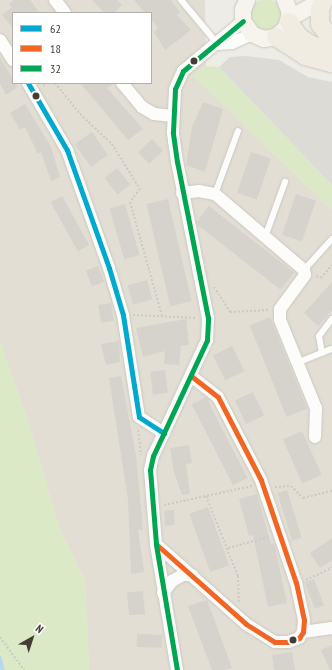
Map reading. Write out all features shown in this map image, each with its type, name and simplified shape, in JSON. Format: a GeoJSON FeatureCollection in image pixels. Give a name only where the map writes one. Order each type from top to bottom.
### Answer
{"type":"FeatureCollection","features":[{"type":"Feature","properties":{"kind":"main road"},"geometry":{"type":"LineString","coordinates":[[323,0],[320,9],[320,24],[332,40]]}},
{"type":"Feature","properties":{"kind":"main road"},"geometry":{"type":"LineString","coordinates":[[289,9],[299,37],[311,45],[332,50]]}},
{"type":"Feature","properties":{"kind":"main road"},"geometry":{"type":"LineString","coordinates":[[276,37],[305,56],[332,63]]}},
{"type":"Feature","properties":{"kind":"street"},"geometry":{"type":"LineString","coordinates":[[55,0],[64,12]]}},
{"type":"Feature","properties":{"kind":"street"},"geometry":{"type":"LineString","coordinates":[[248,0],[243,10],[247,28],[264,39],[276,37],[289,9],[323,0]]}},
{"type":"Feature","properties":{"kind":"street"},"geometry":{"type":"LineString","coordinates":[[178,670],[163,593],[156,544],[150,470],[164,434],[207,340],[208,318],[182,193],[173,116],[174,90],[183,71],[218,44],[247,28]]}},
{"type":"Feature","properties":{"kind":"street"},"geometry":{"type":"LineString","coordinates":[[0,40],[12,58]]}},
{"type":"Feature","properties":{"kind":"street"},"geometry":{"type":"LineString","coordinates":[[29,84],[67,150],[123,315],[139,417],[164,434]]}},
{"type":"Feature","properties":{"kind":"street"},"geometry":{"type":"LineString","coordinates":[[123,84],[142,107],[154,114],[173,116]]}},
{"type":"Feature","properties":{"kind":"street"},"geometry":{"type":"LineString","coordinates":[[182,193],[199,191],[216,194],[304,270],[305,275],[280,309],[280,320],[299,362],[316,408],[315,437]]}},
{"type":"Feature","properties":{"kind":"street"},"geometry":{"type":"LineString","coordinates":[[156,544],[240,619],[275,642],[288,642],[299,638],[303,632],[304,620],[296,583],[281,534],[262,483],[218,397],[191,376]]}},
{"type":"Feature","properties":{"kind":"street"},"geometry":{"type":"LineString","coordinates":[[163,593],[172,580],[182,574],[192,575]]}},
{"type":"Feature","properties":{"kind":"street"},"geometry":{"type":"LineString","coordinates":[[303,632],[332,628]]}},
{"type":"Feature","properties":{"kind":"lane"},"geometry":{"type":"LineString","coordinates":[[181,0],[218,44]]}},
{"type":"Feature","properties":{"kind":"lane"},"geometry":{"type":"LineString","coordinates":[[216,194],[238,131]]}},
{"type":"Feature","properties":{"kind":"lane"},"geometry":{"type":"LineString","coordinates":[[265,237],[285,182]]}},
{"type":"Feature","properties":{"kind":"lane"},"geometry":{"type":"LineString","coordinates":[[304,270],[332,239]]}},
{"type":"Feature","properties":{"kind":"lane"},"geometry":{"type":"LineString","coordinates":[[322,353],[319,336],[332,319]]}},
{"type":"Feature","properties":{"kind":"lane"},"geometry":{"type":"LineString","coordinates":[[299,362],[332,349]]}},
{"type":"Feature","properties":{"kind":"path"},"geometry":{"type":"LineString","coordinates":[[56,84],[80,114],[112,144],[140,189],[130,202],[162,316]]}},
{"type":"Feature","properties":{"kind":"path"},"geometry":{"type":"LineString","coordinates":[[304,270],[321,278],[332,265]]}},
{"type":"Feature","properties":{"kind":"path"},"geometry":{"type":"LineString","coordinates":[[213,285],[230,312],[280,309]]}},
{"type":"Feature","properties":{"kind":"path"},"geometry":{"type":"LineString","coordinates":[[123,315],[208,318]]}},
{"type":"Feature","properties":{"kind":"path"},"geometry":{"type":"LineString","coordinates":[[139,417],[141,455],[150,470]]}},
{"type":"Feature","properties":{"kind":"path"},"geometry":{"type":"LineString","coordinates":[[152,508],[262,483],[273,487],[290,486],[304,498],[332,491]]}},
{"type":"Feature","properties":{"kind":"path"},"geometry":{"type":"LineString","coordinates":[[206,496],[238,576],[240,619]]}},
{"type":"Feature","properties":{"kind":"path"},"geometry":{"type":"LineString","coordinates":[[228,548],[281,534]]}},
{"type":"Feature","properties":{"kind":"path"},"geometry":{"type":"LineString","coordinates":[[296,583],[332,568]]}},
{"type":"Feature","properties":{"kind":"path"},"geometry":{"type":"LineString","coordinates":[[0,637],[24,670]]}},
{"type":"Feature","properties":{"kind":"shaded area"},"geometry":{"type":"Polygon","coordinates":[[[0,0],[205,0],[206,66],[191,74],[332,210],[332,670],[89,670],[85,581],[59,527],[28,421],[0,342],[0,0]]]}},
{"type":"Feature","properties":{"kind":"shaded area"},"geometry":{"type":"Polygon","coordinates":[[[245,56],[279,60],[308,77],[332,82],[332,185],[219,67],[230,57],[245,56]]]}},
{"type":"Feature","properties":{"kind":"green space"},"geometry":{"type":"Polygon","coordinates":[[[263,-1],[269,-1],[278,3],[282,15],[278,27],[269,31],[263,31],[254,27],[250,18],[250,12],[254,3],[263,-1]]]}},
{"type":"Feature","properties":{"kind":"green space"},"geometry":{"type":"Polygon","coordinates":[[[206,66],[219,67],[332,185],[332,210],[191,74],[206,66]]]}},
{"type":"Feature","properties":{"kind":"green space"},"geometry":{"type":"Polygon","coordinates":[[[0,342],[28,421],[59,527],[85,581],[89,670],[0,670],[0,342]]]}},
{"type":"Feature","properties":{"kind":"building"},"geometry":{"type":"Polygon","coordinates":[[[14,0],[30,0],[39,12],[12,12],[12,27],[2,15],[12,7],[9,4],[14,0]]]}},
{"type":"Feature","properties":{"kind":"building"},"geometry":{"type":"Polygon","coordinates":[[[92,0],[117,0],[122,5],[115,12],[103,12],[92,0]]]}},
{"type":"Feature","properties":{"kind":"building"},"geometry":{"type":"Polygon","coordinates":[[[134,0],[171,0],[180,12],[177,15],[191,30],[165,50],[154,32],[158,28],[152,20],[152,12],[144,12],[134,0]]]}},
{"type":"Feature","properties":{"kind":"building"},"geometry":{"type":"Polygon","coordinates":[[[0,58],[12,77],[12,84],[16,84],[18,87],[6,95],[0,84],[0,58]]]}},
{"type":"Feature","properties":{"kind":"building"},"geometry":{"type":"Polygon","coordinates":[[[81,84],[113,84],[107,88],[143,129],[128,140],[81,84]]]}},
{"type":"Feature","properties":{"kind":"building"},"geometry":{"type":"Polygon","coordinates":[[[203,102],[223,109],[205,172],[186,165],[192,127],[203,102]]]}},
{"type":"Feature","properties":{"kind":"building"},"geometry":{"type":"Polygon","coordinates":[[[25,104],[51,147],[60,177],[51,181],[41,152],[38,154],[25,127],[20,130],[10,113],[25,104]]]}},
{"type":"Feature","properties":{"kind":"building"},"geometry":{"type":"Polygon","coordinates":[[[92,132],[108,155],[91,167],[75,144],[92,132]]]}},
{"type":"Feature","properties":{"kind":"building"},"geometry":{"type":"Polygon","coordinates":[[[152,139],[163,151],[149,164],[138,152],[152,139]]]}},
{"type":"Feature","properties":{"kind":"building"},"geometry":{"type":"Polygon","coordinates":[[[251,152],[271,159],[257,199],[237,193],[251,152]]]}},
{"type":"Feature","properties":{"kind":"building"},"geometry":{"type":"Polygon","coordinates":[[[117,168],[130,184],[118,194],[105,178],[117,168]]]}},
{"type":"Feature","properties":{"kind":"building"},"geometry":{"type":"Polygon","coordinates":[[[296,194],[316,201],[302,241],[282,235],[296,194]]]}},
{"type":"Feature","properties":{"kind":"building"},"geometry":{"type":"Polygon","coordinates":[[[62,196],[89,245],[78,251],[51,202],[62,196]]]}},
{"type":"Feature","properties":{"kind":"building"},"geometry":{"type":"Polygon","coordinates":[[[168,199],[192,301],[170,306],[147,204],[168,199]]]}},
{"type":"Feature","properties":{"kind":"building"},"geometry":{"type":"Polygon","coordinates":[[[125,204],[140,255],[124,259],[110,208],[125,204]]]}},
{"type":"Feature","properties":{"kind":"building"},"geometry":{"type":"Polygon","coordinates":[[[209,206],[294,272],[281,290],[195,223],[209,206]]]}},
{"type":"Feature","properties":{"kind":"building"},"geometry":{"type":"Polygon","coordinates":[[[98,266],[104,282],[92,287],[86,271],[98,266]]]}},
{"type":"Feature","properties":{"kind":"building"},"geometry":{"type":"Polygon","coordinates":[[[147,280],[152,299],[133,304],[128,285],[147,280]]]}},
{"type":"Feature","properties":{"kind":"building"},"geometry":{"type":"Polygon","coordinates":[[[332,282],[332,311],[318,326],[304,313],[332,282]]]}},
{"type":"Feature","properties":{"kind":"building"},"geometry":{"type":"Polygon","coordinates":[[[111,303],[114,321],[101,323],[98,305],[111,303]]]}},
{"type":"Feature","properties":{"kind":"building"},"geometry":{"type":"Polygon","coordinates":[[[270,317],[307,409],[287,417],[250,325],[270,317]]]}},
{"type":"Feature","properties":{"kind":"building"},"geometry":{"type":"Polygon","coordinates":[[[186,319],[189,345],[181,346],[179,365],[164,364],[165,351],[143,357],[136,328],[186,319]]]}},
{"type":"Feature","properties":{"kind":"building"},"geometry":{"type":"Polygon","coordinates":[[[119,341],[120,362],[106,365],[101,344],[119,341]]]}},
{"type":"Feature","properties":{"kind":"building"},"geometry":{"type":"Polygon","coordinates":[[[232,346],[244,371],[225,380],[213,355],[232,346]]]}},
{"type":"Feature","properties":{"kind":"building"},"geometry":{"type":"Polygon","coordinates":[[[165,370],[168,393],[153,395],[150,372],[165,370]]]}},
{"type":"Feature","properties":{"kind":"building"},"geometry":{"type":"Polygon","coordinates":[[[121,376],[136,455],[143,530],[138,530],[144,572],[131,574],[128,500],[109,378],[121,376]]]}},
{"type":"Feature","properties":{"kind":"building"},"geometry":{"type":"Polygon","coordinates":[[[253,392],[264,416],[246,424],[235,400],[253,392]]]}},
{"type":"Feature","properties":{"kind":"building"},"geometry":{"type":"Polygon","coordinates":[[[206,397],[247,478],[233,485],[192,404],[206,397]]]}},
{"type":"Feature","properties":{"kind":"building"},"geometry":{"type":"Polygon","coordinates":[[[302,431],[322,475],[302,483],[283,440],[302,431]]]}},
{"type":"Feature","properties":{"kind":"building"},"geometry":{"type":"Polygon","coordinates":[[[189,445],[192,463],[186,464],[190,494],[182,495],[174,472],[170,448],[189,445]]]}},
{"type":"Feature","properties":{"kind":"building"},"geometry":{"type":"Polygon","coordinates":[[[287,490],[302,538],[292,541],[277,493],[287,490]]]}},
{"type":"Feature","properties":{"kind":"building"},"geometry":{"type":"Polygon","coordinates":[[[257,494],[271,544],[274,543],[287,603],[268,607],[253,535],[249,536],[239,499],[257,494]]]}},
{"type":"Feature","properties":{"kind":"building"},"geometry":{"type":"Polygon","coordinates":[[[208,507],[229,565],[210,572],[189,514],[208,507]]]}},
{"type":"Feature","properties":{"kind":"building"},"geometry":{"type":"Polygon","coordinates":[[[174,510],[175,525],[165,526],[164,511],[174,510]]]}},
{"type":"Feature","properties":{"kind":"building"},"geometry":{"type":"Polygon","coordinates":[[[332,538],[332,560],[320,568],[310,553],[332,538]]]}},
{"type":"Feature","properties":{"kind":"building"},"geometry":{"type":"Polygon","coordinates":[[[314,579],[324,605],[315,609],[305,583],[314,579]]]}},
{"type":"Feature","properties":{"kind":"building"},"geometry":{"type":"Polygon","coordinates":[[[143,591],[145,614],[129,615],[127,592],[143,591]]]}},
{"type":"Feature","properties":{"kind":"building"},"geometry":{"type":"Polygon","coordinates":[[[207,600],[232,668],[225,670],[212,670],[188,606],[207,600]]]}},
{"type":"Feature","properties":{"kind":"building"},"geometry":{"type":"Polygon","coordinates":[[[137,634],[162,635],[162,648],[137,647],[137,634]]]}},
{"type":"Feature","properties":{"kind":"building"},"geometry":{"type":"Polygon","coordinates":[[[332,645],[332,670],[330,670],[321,650],[332,645]]]}},
{"type":"Feature","properties":{"kind":"building"},"geometry":{"type":"Polygon","coordinates":[[[292,652],[295,670],[274,670],[272,655],[292,652]]]}},
{"type":"Feature","properties":{"kind":"waterway"},"geometry":{"type":"LineString","coordinates":[[0,658],[3,670]]}},
{"type":"Feature","properties":{"kind":"transit line","name":"32"},"geometry":{"type":"LineString","coordinates":[[177,670],[156,544],[150,470],[153,456],[207,340],[208,318],[177,162],[173,132],[175,89],[183,71],[243,21]]}},
{"type":"Feature","properties":{"kind":"transit line","name":"62"},"geometry":{"type":"LineString","coordinates":[[29,84],[67,150],[109,268],[123,315],[139,417],[164,433]]}},
{"type":"Feature","properties":{"kind":"transit line","name":"18"},"geometry":{"type":"LineString","coordinates":[[156,544],[246,624],[275,642],[288,642],[299,638],[303,632],[304,620],[296,583],[261,480],[218,397],[191,376]]}}]}
